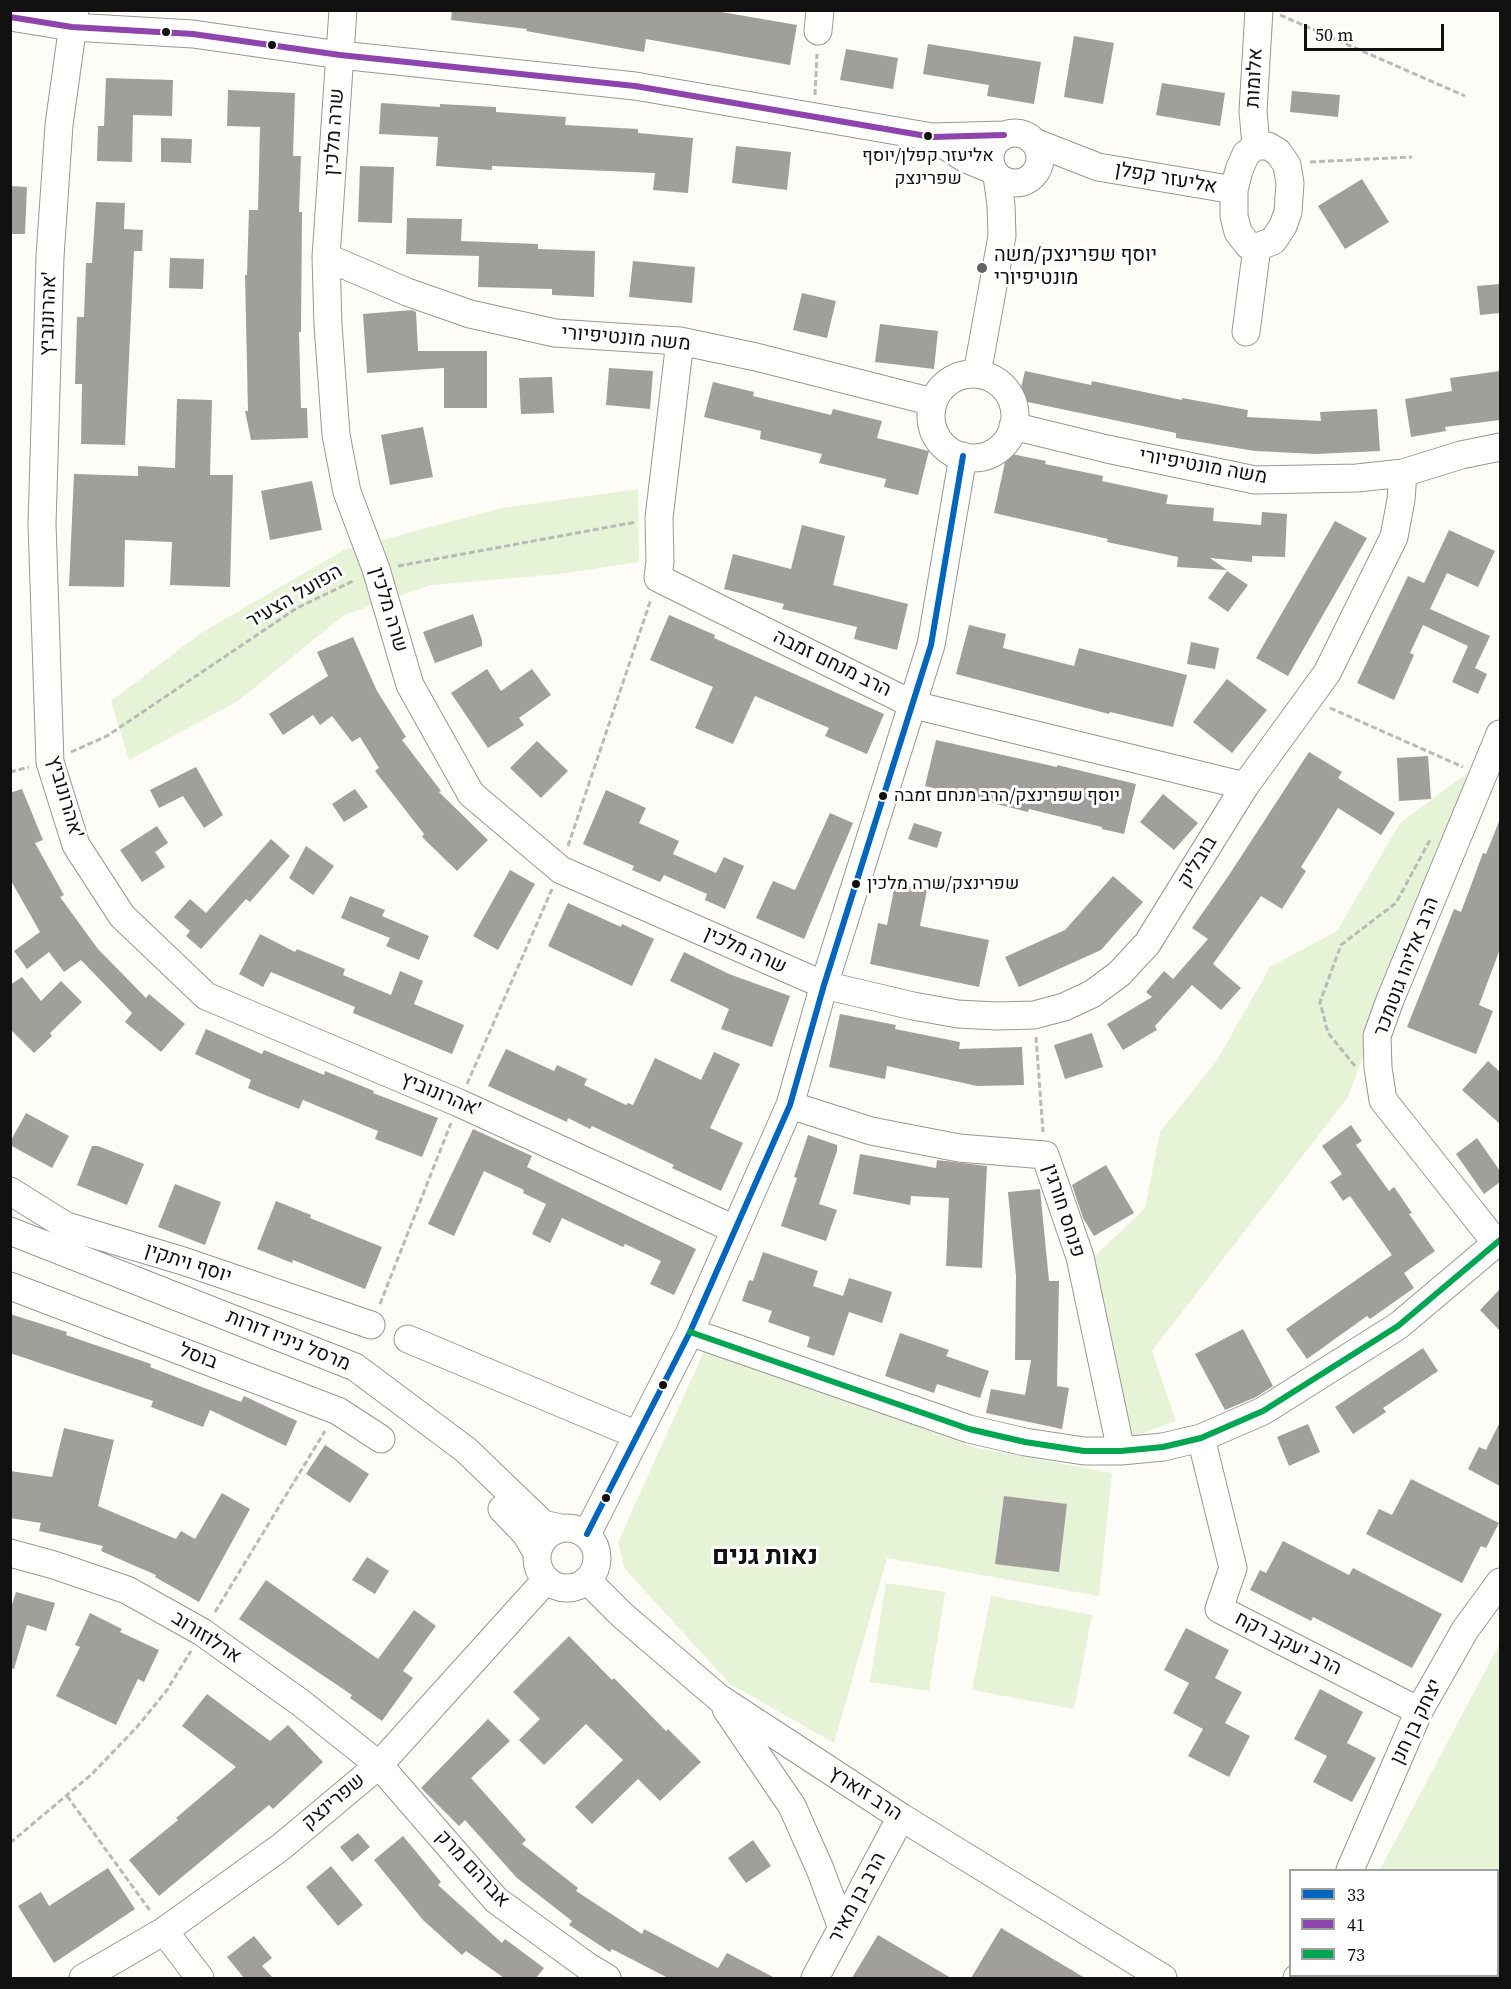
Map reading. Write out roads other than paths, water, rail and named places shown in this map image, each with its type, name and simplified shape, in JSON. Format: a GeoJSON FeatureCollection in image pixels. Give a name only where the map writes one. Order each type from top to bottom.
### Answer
{"type":"FeatureCollection","features":[{"type":"Feature","properties":{"kind":"street","name":"שרה מלכין"},"geometry":{"type":"LineString","coordinates":[[343,10],[326,257],[328,326],[336,435],[347,492],[376,569],[410,685],[471,794],[561,870],[824,985]]}},
{"type":"Feature","properties":{"kind":"street","name":"אלומות"},"geometry":{"type":"LineString","coordinates":[[1256,146],[1253,111],[1269,13]]}},
{"type":"Feature","properties":{"kind":"street"},"geometry":{"type":"LineString","coordinates":[[10,17],[74,19],[340,55],[635,86],[932,137],[1020,134],[1034,142],[1040,158],[1019,206],[1002,236]]}},
{"type":"Feature","properties":{"kind":"street","name":"אהרונוביץ'"},"geometry":{"type":"LineString","coordinates":[[74,19],[59,125],[50,268],[42,524],[50,762],[76,845],[122,916],[206,996],[459,1103],[734,1229]]}},
{"type":"Feature","properties":{"kind":"street"},"geometry":{"type":"LineString","coordinates":[[977,374],[1002,236],[1001,205],[995,173],[990,162],[992,147],[1004,135]]}},
{"type":"Feature","properties":{"kind":"street"},"geometry":{"type":"LineString","coordinates":[[932,137],[966,159],[1011,183],[1031,176]]}},
{"type":"Feature","properties":{"kind":"street","name":"אליעזר קפלן"},"geometry":{"type":"LineString","coordinates":[[1034,142],[1098,167],[1234,190]]}},
{"type":"Feature","properties":{"kind":"street"},"geometry":{"type":"LineString","coordinates":[[1256,146],[1268,146],[1278,153],[1287,165],[1290,183],[1288,212],[1283,226],[1273,241],[1257,247],[1248,244],[1238,232],[1234,216],[1234,190],[1239,170],[1246,154],[1256,146]]}},
{"type":"Feature","properties":{"kind":"street","name":"אליעזר קפלן"},"geometry":{"type":"LineString","coordinates":[[1031,176],[1098,167]]}},
{"type":"Feature","properties":{"kind":"street"},"geometry":{"type":"LineString","coordinates":[[1246,332],[1257,247]]}},
{"type":"Feature","properties":{"kind":"street","name":"משה מונטיפיורי"},"geometry":{"type":"LineString","coordinates":[[326,257],[407,292],[470,314],[555,333],[680,341],[756,357],[933,402]]}},
{"type":"Feature","properties":{"kind":"street","name":"הרב מנחם זמבה"},"geometry":{"type":"LineString","coordinates":[[680,341],[659,518],[658,578],[914,705],[1245,786]]}},
{"type":"Feature","properties":{"kind":"street"},"geometry":{"type":"LineString","coordinates":[[977,374],[991,378],[1003,386],[1013,405],[1013,426],[1008,438],[1000,448],[976,457],[963,456],[951,451],[940,442],[933,430],[931,416],[933,402],[939,390],[950,380],[963,375],[977,374]]}},
{"type":"Feature","properties":{"kind":"street","name":"משה מונטיפיורי"},"geometry":{"type":"LineString","coordinates":[[1013,426],[1107,449],[1255,480],[1357,478],[1403,473],[1461,455],[1500,447]]}},
{"type":"Feature","properties":{"kind":"street"},"geometry":{"type":"LineString","coordinates":[[587,1534],[690,1332],[790,1105],[824,985],[931,645],[963,456]]}},
{"type":"Feature","properties":{"kind":"street","name":"בובליק"},"geometry":{"type":"LineString","coordinates":[[824,985],[958,1014],[1034,1015],[1064,1007],[1092,994],[1119,974],[1147,944],[1245,786],[1327,673],[1394,537],[1403,473]]}},
{"type":"Feature","properties":{"kind":"street","name":"הרב אליהו גוטמכר"},"geometry":{"type":"LineString","coordinates":[[1498,1242],[1383,1100],[1377,1036],[1500,734]]}},
{"type":"Feature","properties":{"kind":"street","name":"פנחס חורגין"},"geometry":{"type":"LineString","coordinates":[[790,1105],[871,1131],[959,1148],[1045,1155],[1080,1257],[1121,1451]]}},
{"type":"Feature","properties":{"kind":"street","name":"יוסף ויתקין"},"geometry":{"type":"LineString","coordinates":[[10,1191],[66,1226],[183,1261],[371,1325]]}},
{"type":"Feature","properties":{"kind":"street","name":"מרסל ניניו דורות"},"geometry":{"type":"LineString","coordinates":[[10,1231],[355,1366],[466,1450],[543,1524],[560,1528]]}},
{"type":"Feature","properties":{"kind":"street"},"geometry":{"type":"LineString","coordinates":[[690,1332],[969,1429],[1025,1442],[1084,1451],[1121,1451],[1163,1446],[1201,1438],[1263,1411],[1398,1326],[1498,1242]]}},
{"type":"Feature","properties":{"kind":"street","name":"מרסל ניניו דורות"},"geometry":{"type":"LineString","coordinates":[[10,1251],[349,1383],[471,1477],[526,1534],[537,1553]]}},
{"type":"Feature","properties":{"kind":"street","name":"בוסל"},"geometry":{"type":"LineString","coordinates":[[10,1286],[338,1411],[381,1439]]}},
{"type":"Feature","properties":{"kind":"street"},"geometry":{"type":"LineString","coordinates":[[408,1339],[637,1435]]}},
{"type":"Feature","properties":{"kind":"street","name":"הרב יעקב רקח"},"geometry":{"type":"LineString","coordinates":[[1201,1438],[1233,1568],[1219,1609],[1419,1711]]}},
{"type":"Feature","properties":{"kind":"street"},"geometry":{"type":"LineString","coordinates":[[560,1528],[574,1528],[587,1534],[594,1542],[598,1552],[595,1573],[578,1587],[567,1589],[555,1587],[540,1572],[537,1553],[545,1537],[560,1528]]}},
{"type":"Feature","properties":{"kind":"street","name":"ארלוזורוב"},"geometry":{"type":"LineString","coordinates":[[10,1553],[54,1565],[127,1590],[202,1632],[301,1703],[379,1765]]}},
{"type":"Feature","properties":{"kind":"street","name":"שפרינצק"},"geometry":{"type":"LineString","coordinates":[[83,1978],[164,1931],[281,1847],[379,1765],[546,1580]]}},
{"type":"Feature","properties":{"kind":"street","name":"הרב זוארץ"},"geometry":{"type":"LineString","coordinates":[[588,1581],[622,1615],[719,1698],[901,1817],[1163,1978]]}},
{"type":"Feature","properties":{"kind":"street","name":"יצחק בן חנן"},"geometry":{"type":"LineString","coordinates":[[1350,1869],[1419,1711],[1465,1630],[1500,1582]]}},
{"type":"Feature","properties":{"kind":"street"},"geometry":{"type":"LineString","coordinates":[[719,1698],[792,1806],[820,1869],[842,1928]]}},
{"type":"Feature","properties":{"kind":"street","name":"אברהם מרק"},"geometry":{"type":"LineString","coordinates":[[379,1765],[496,1900],[607,1978]]}},
{"type":"Feature","properties":{"kind":"street","name":"הרב בן מאיר"},"geometry":{"type":"LineString","coordinates":[[815,1978],[901,1817]]}},
{"type":"Feature","properties":{"kind":"street"},"geometry":{"type":"LineString","coordinates":[[164,1931],[200,1978]]}},
{"type":"Feature","properties":{"kind":"place","name":"אליעזר קפלן/יוסף שפרינצק"},"geometry":{"type":"Point","coordinates":[928,136]}},
{"type":"Feature","properties":{"kind":"place","name":"יוסף שפרינצק/משה מונטיפיורי"},"geometry":{"type":"Point","coordinates":[982,268]}},
{"type":"Feature","properties":{"kind":"place","name":"יוסף שפרינצק/הרב מנחם זמבה"},"geometry":{"type":"Point","coordinates":[883,796]}},
{"type":"Feature","properties":{"kind":"place","name":"שפרינצק/שרה מלכין"},"geometry":{"type":"Point","coordinates":[856,884]}},
{"type":"Feature","properties":{"kind":"district","name":"נאות גנים"},"geometry":{"type":"Point","coordinates":[765,1557]}}]}
